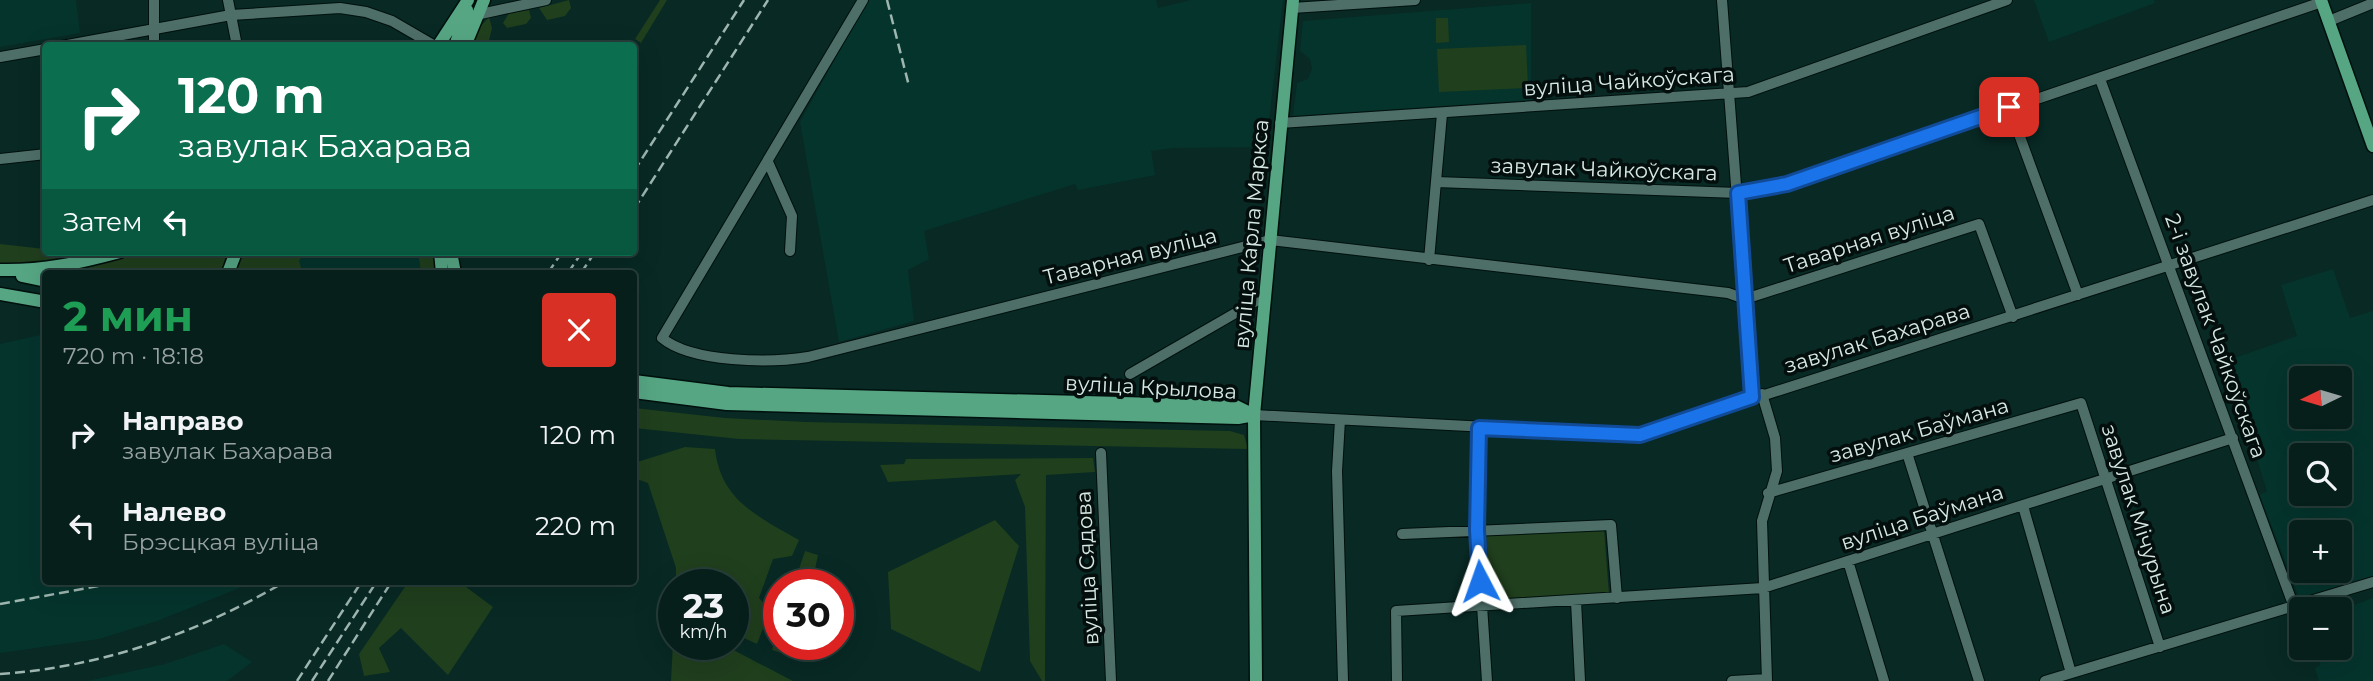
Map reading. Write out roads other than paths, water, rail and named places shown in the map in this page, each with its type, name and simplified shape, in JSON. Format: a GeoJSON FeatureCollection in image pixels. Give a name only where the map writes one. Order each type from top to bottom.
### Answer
{"type":"FeatureCollection","features":[{"type":"Feature","properties":{"kind":"main road"},"geometry":{"type":"LineString","coordinates":[[440,42],[469,0]]}},
{"type":"Feature","properties":{"kind":"main road"},"geometry":{"type":"LineString","coordinates":[[456,42],[469,0]]}},
{"type":"Feature","properties":{"kind":"main road"},"geometry":{"type":"LineString","coordinates":[[466,42],[484,0]]}},
{"type":"Feature","properties":{"kind":"main road"},"geometry":{"type":"LineString","coordinates":[[2321,1],[2373,146]]}},
{"type":"Feature","properties":{"kind":"main road","name":"вуліца Карла Маркса"},"geometry":{"type":"LineString","coordinates":[[1256,681],[1254,415],[1292,4]]}},
{"type":"Feature","properties":{"kind":"main road"},"geometry":{"type":"LineString","coordinates":[[0,271],[57,268],[104,256]]}},
{"type":"Feature","properties":{"kind":"main road"},"geometry":{"type":"LineString","coordinates":[[0,271],[42,280]]}},
{"type":"Feature","properties":{"kind":"main road"},"geometry":{"type":"LineString","coordinates":[[0,294],[42,301]]}},
{"type":"Feature","properties":{"kind":"main road","name":"вуліца Крылова"},"geometry":{"type":"LineString","coordinates":[[637,382],[653,390]]}},
{"type":"Feature","properties":{"kind":"main road","name":"вуліца Крылова"},"geometry":{"type":"LineString","coordinates":[[637,392],[1236,406],[1254,415]]}},
{"type":"Feature","properties":{"kind":"street"},"geometry":{"type":"LineString","coordinates":[[154,0],[154,42]]}},
{"type":"Feature","properties":{"kind":"street"},"geometry":{"type":"LineString","coordinates":[[229,0],[236,42]]}},
{"type":"Feature","properties":{"kind":"street"},"geometry":{"type":"LineString","coordinates":[[476,15],[546,0]]}},
{"type":"Feature","properties":{"kind":"street","name":"Таварная вуліца"},"geometry":{"type":"LineString","coordinates":[[863,0],[662,338],[672,346],[731,359],[786,361],[1269,240],[1728,293],[1745,299],[1979,223],[2013,317]]}},
{"type":"Feature","properties":{"kind":"street"},"geometry":{"type":"LineString","coordinates":[[1292,4],[1415,0]]}},
{"type":"Feature","properties":{"kind":"street"},"geometry":{"type":"LineString","coordinates":[[1722,0],[1745,299],[1757,395],[1775,438],[1777,471],[1768,493],[1762,522],[1767,680],[1732,681]]}},
{"type":"Feature","properties":{"kind":"street","name":"вуліца Чайкоўскага"},"geometry":{"type":"LineString","coordinates":[[1280,122],[1442,114],[1748,92],[2007,0]]}},
{"type":"Feature","properties":{"kind":"street","name":"завулак Чайкоўскага"},"geometry":{"type":"LineString","coordinates":[[1437,182],[1738,193],[1787,184],[2009,107],[2100,79],[2321,1]]}},
{"type":"Feature","properties":{"kind":"street"},"geometry":{"type":"LineString","coordinates":[[2329,21],[2373,3]]}},
{"type":"Feature","properties":{"kind":"street"},"geometry":{"type":"LineString","coordinates":[[83,42],[231,15],[339,4],[392,21],[430,42]]}},
{"type":"Feature","properties":{"kind":"street"},"geometry":{"type":"LineString","coordinates":[[0,57],[42,49]]}},
{"type":"Feature","properties":{"kind":"street","name":"2-і завулак Чайкоўскага"},"geometry":{"type":"LineString","coordinates":[[2100,79],[2170,263],[2290,597]]}},
{"type":"Feature","properties":{"kind":"street"},"geometry":{"type":"LineString","coordinates":[[2009,107],[2078,295]]}},
{"type":"Feature","properties":{"kind":"street"},"geometry":{"type":"LineString","coordinates":[[1429,260],[1442,114]]}},
{"type":"Feature","properties":{"kind":"street"},"geometry":{"type":"LineString","coordinates":[[0,159],[42,154]]}},
{"type":"Feature","properties":{"kind":"street"},"geometry":{"type":"LineString","coordinates":[[768,162],[792,216],[790,251]]}},
{"type":"Feature","properties":{"kind":"street","name":"завулак Бахарава"},"geometry":{"type":"LineString","coordinates":[[1254,415],[1640,435],[1757,395],[2013,317],[2170,263],[2373,200]]}},
{"type":"Feature","properties":{"kind":"street"},"geometry":{"type":"LineString","coordinates":[[1130,374],[1265,296]]}},
{"type":"Feature","properties":{"kind":"street","name":"завулак Баўмана"},"geometry":{"type":"LineString","coordinates":[[1768,493],[2081,403]]}},
{"type":"Feature","properties":{"kind":"street","name":"завулак Мічурына"},"geometry":{"type":"LineString","coordinates":[[2081,403],[2160,647]]}},
{"type":"Feature","properties":{"kind":"street"},"geometry":{"type":"LineString","coordinates":[[1340,420],[1338,471],[1343,681]]}},
{"type":"Feature","properties":{"kind":"street"},"geometry":{"type":"LineString","coordinates":[[1479,428],[1477,530],[1487,681]]}},
{"type":"Feature","properties":{"kind":"street","name":"вуліца Баўмана"},"geometry":{"type":"LineString","coordinates":[[1396,681],[1395,611],[1763,588],[2233,438]]}},
{"type":"Feature","properties":{"kind":"street","name":"вуліца Сядова"},"geometry":{"type":"LineString","coordinates":[[1101,453],[1111,681]]}},
{"type":"Feature","properties":{"kind":"street"},"geometry":{"type":"LineString","coordinates":[[1908,453],[1979,681]]}},
{"type":"Feature","properties":{"kind":"street"},"geometry":{"type":"LineString","coordinates":[[2022,506],[2071,673]]}},
{"type":"Feature","properties":{"kind":"street"},"geometry":{"type":"LineString","coordinates":[[1402,534],[1611,524],[1617,598]]}},
{"type":"Feature","properties":{"kind":"street"},"geometry":{"type":"LineString","coordinates":[[1848,561],[1884,681]]}},
{"type":"Feature","properties":{"kind":"street"},"geometry":{"type":"LineString","coordinates":[[2326,597],[2373,582]]}},
{"type":"Feature","properties":{"kind":"street"},"geometry":{"type":"LineString","coordinates":[[1576,601],[1580,681]]}},
{"type":"Feature","properties":{"kind":"street"},"geometry":{"type":"LineString","coordinates":[[2045,681],[2289,608]]}},
{"type":"Feature","properties":{"kind":"railway"},"geometry":{"type":"LineString","coordinates":[[637,166],[744,0]]}},
{"type":"Feature","properties":{"kind":"railway"},"geometry":{"type":"LineString","coordinates":[[637,204],[768,0]]}},
{"type":"Feature","properties":{"kind":"railway"},"geometry":{"type":"LineString","coordinates":[[887,0],[909,86]]}},
{"type":"Feature","properties":{"kind":"railway"},"geometry":{"type":"LineString","coordinates":[[550,270],[559,256]]}},
{"type":"Feature","properties":{"kind":"railway"},"geometry":{"type":"LineString","coordinates":[[570,270],[579,256]]}},
{"type":"Feature","properties":{"kind":"railway"},"geometry":{"type":"LineString","coordinates":[[583,270],[592,256]]}},
{"type":"Feature","properties":{"kind":"railway"},"geometry":{"type":"LineString","coordinates":[[0,604],[104,585]]}},
{"type":"Feature","properties":{"kind":"railway"},"geometry":{"type":"LineString","coordinates":[[0,674],[76,664],[149,644],[219,616],[279,585]]}},
{"type":"Feature","properties":{"kind":"railway"},"geometry":{"type":"LineString","coordinates":[[297,681],[359,585]]}},
{"type":"Feature","properties":{"kind":"railway"},"geometry":{"type":"LineString","coordinates":[[312,681],[374,585]]}},
{"type":"Feature","properties":{"kind":"railway"},"geometry":{"type":"LineString","coordinates":[[328,681],[389,585]]}}]}
